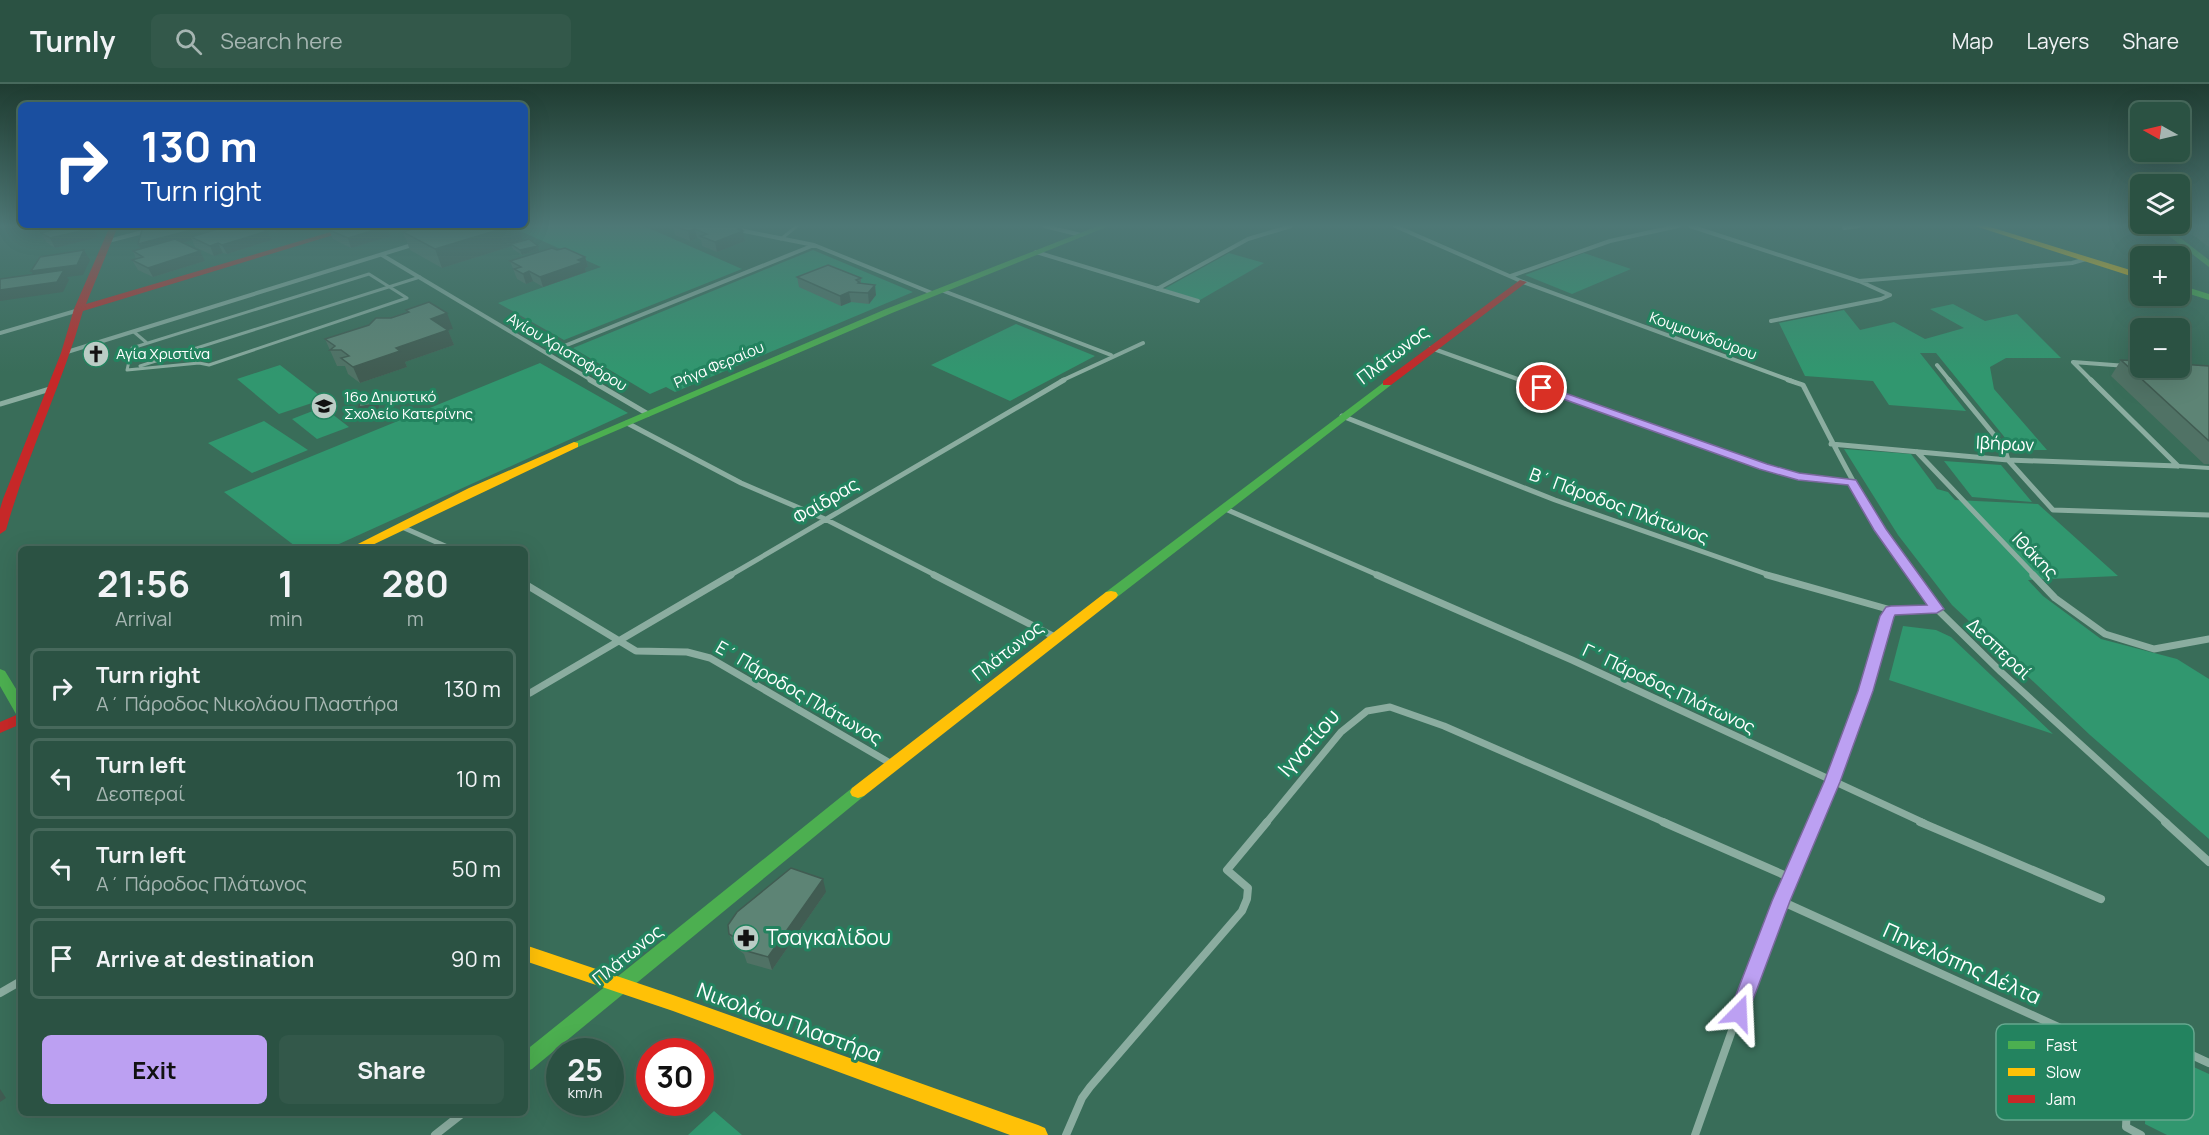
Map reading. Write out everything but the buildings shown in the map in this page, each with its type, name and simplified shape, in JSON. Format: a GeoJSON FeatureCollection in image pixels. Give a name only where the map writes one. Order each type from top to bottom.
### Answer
{"type":"FeatureCollection","features":[{"type":"Feature","properties":{"kind":"street"},"geometry":{"type":"LineString","coordinates":[[0,530],[9,499],[93,275]]}},
{"type":"Feature","properties":{"kind":"street"},"geometry":{"type":"LineString","coordinates":[[0,333],[191,275]]}},
{"type":"Feature","properties":{"kind":"street"},"geometry":{"type":"LineString","coordinates":[[66,352],[317,275]]}},
{"type":"Feature","properties":{"kind":"street","name":"Αγίου Χριστοφόρου"},"geometry":{"type":"LineString","coordinates":[[417,275],[648,414]]}},
{"type":"Feature","properties":{"kind":"street"},"geometry":{"type":"LineString","coordinates":[[547,353],[739,275]]}},
{"type":"Feature","properties":{"kind":"street"},"geometry":{"type":"LineString","coordinates":[[894,275],[1111,356]]}},
{"type":"Feature","properties":{"kind":"street","name":"Ρήγα Φεραίου"},"geometry":{"type":"LineString","coordinates":[[360,546],[398,526],[627,423],[977,275]]}},
{"type":"Feature","properties":{"kind":"street"},"geometry":{"type":"LineString","coordinates":[[1111,275],[1198,301]]}},
{"type":"Feature","properties":{"kind":"street"},"geometry":{"type":"LineString","coordinates":[[1157,289],[1182,275]]}},
{"type":"Feature","properties":{"kind":"street","name":"Κουμουνδούρου"},"geometry":{"type":"LineString","coordinates":[[1508,275],[1803,386]]}},
{"type":"Feature","properties":{"kind":"street"},"geometry":{"type":"LineString","coordinates":[[1517,279],[1527,275]]}},
{"type":"Feature","properties":{"kind":"street"},"geometry":{"type":"LineString","coordinates":[[1771,321],[1881,299],[1890,295],[1841,275]]}},
{"type":"Feature","properties":{"kind":"street"},"geometry":{"type":"LineString","coordinates":[[1859,281],[1929,275]]}},
{"type":"Feature","properties":{"kind":"street","name":"Πλάτωνος"},"geometry":{"type":"LineString","coordinates":[[528,1061],[892,764],[1517,279]]}},
{"type":"Feature","properties":{"kind":"street"},"geometry":{"type":"LineString","coordinates":[[2190,291],[2209,297]]}},
{"type":"Feature","properties":{"kind":"street","name":"Φαίδρας"},"geometry":{"type":"LineString","coordinates":[[530,693],[620,642],[977,429],[1111,356],[1143,343]]}},
{"type":"Feature","properties":{"kind":"street"},"geometry":{"type":"LineString","coordinates":[[1431,348],[1763,467],[1798,476],[1852,482]]}},
{"type":"Feature","properties":{"kind":"street"},"geometry":{"type":"LineString","coordinates":[[2130,366],[2073,362],[2178,466]]}},
{"type":"Feature","properties":{"kind":"street"},"geometry":{"type":"LineString","coordinates":[[1937,365],[2004,447],[2008,460],[2053,510],[2209,515]]}},
{"type":"Feature","properties":{"kind":"street","name":"Δεσπεραί"},"geometry":{"type":"LineString","coordinates":[[1803,386],[1831,444],[1880,530],[1937,609],[2001,672],[2209,862]]}},
{"type":"Feature","properties":{"kind":"street"},"geometry":{"type":"LineString","coordinates":[[0,404],[50,389]]}},
{"type":"Feature","properties":{"kind":"street","name":"Β΄ Πάροδος Πλάτωνος"},"geometry":{"type":"LineString","coordinates":[[1342,416],[1555,500],[1764,574],[1891,610],[1937,609]]}},
{"type":"Feature","properties":{"kind":"street"},"geometry":{"type":"LineString","coordinates":[[627,423],[741,483],[825,519],[1056,637]]}},
{"type":"Feature","properties":{"kind":"street","name":"Ιβήρων"},"geometry":{"type":"LineString","coordinates":[[1831,444],[2008,460],[2178,466]]}},
{"type":"Feature","properties":{"kind":"street","name":"Ιθάκης"},"geometry":{"type":"LineString","coordinates":[[1917,452],[2055,598],[2105,634],[2154,649],[2209,639]]}},
{"type":"Feature","properties":{"kind":"street","name":"Γ΄ Πάροδος Πλάτωνος"},"geometry":{"type":"LineString","coordinates":[[1222,508],[1572,660],[1832,782],[2101,899]]}},
{"type":"Feature","properties":{"kind":"street"},"geometry":{"type":"LineString","coordinates":[[398,526],[445,546]]}},
{"type":"Feature","properties":{"kind":"street","name":"Ε΄ Πάροδος Πλάτωνος"},"geometry":{"type":"LineString","coordinates":[[528,586],[636,651],[687,652],[710,657],[892,764]]}},
{"type":"Feature","properties":{"kind":"street"},"geometry":{"type":"LineString","coordinates":[[1695,1135],[1713,1080],[1781,901],[1832,782],[1866,691],[1887,616],[1891,610]]}},
{"type":"Feature","properties":{"kind":"street"},"geometry":{"type":"LineString","coordinates":[[0,674],[18,705]]}},
{"type":"Feature","properties":{"kind":"street","name":"Ιγνατίου"},"geometry":{"type":"LineString","coordinates":[[1066,1135],[1082,1098],[1090,1087],[1242,911],[1247,899],[1248,888],[1227,870],[1341,732],[1354,718],[1370,708],[1394,707],[1444,726],[1791,878]]}},
{"type":"Feature","properties":{"kind":"street"},"geometry":{"type":"LineString","coordinates":[[0,728],[18,719]]}},
{"type":"Feature","properties":{"kind":"street","name":"Πηνελόπης Δέλτα"},"geometry":{"type":"LineString","coordinates":[[1781,901],[2052,1024]]}},
{"type":"Feature","properties":{"kind":"street","name":"Νικολάου Πλαστήρα"},"geometry":{"type":"LineString","coordinates":[[528,954],[1038,1135]]}},
{"type":"Feature","properties":{"kind":"street"},"geometry":{"type":"LineString","coordinates":[[0,993],[18,983]]}},
{"type":"Feature","properties":{"kind":"street"},"geometry":{"type":"LineString","coordinates":[[2194,1056],[2209,1063]]}},
{"type":"Feature","properties":{"kind":"street"},"geometry":{"type":"LineString","coordinates":[[435,1135],[459,1116]]}},
{"type":"Feature","properties":{"kind":"street"},"geometry":{"type":"LineString","coordinates":[[2126,1120],[2126,1127],[2140,1135]]}},
{"type":"Feature","properties":{"kind":"lane"},"geometry":{"type":"LineString","coordinates":[[128,370],[132,348],[366,275]]}},
{"type":"Feature","properties":{"kind":"lane"},"geometry":{"type":"LineString","coordinates":[[128,370],[199,363],[209,365],[407,298],[371,275]]}},
{"type":"Feature","properties":{"kind":"lane"},"geometry":{"type":"LineString","coordinates":[[128,370],[420,277]]}},
{"type":"Feature","properties":{"kind":"lane"},"geometry":{"type":"LineString","coordinates":[[134,332],[147,343]]}},
{"type":"Feature","properties":{"kind":"lane"},"geometry":{"type":"LineString","coordinates":[[187,352],[199,363]]}},
{"type":"Feature","properties":{"kind":"lane"},"geometry":{"type":"LineString","coordinates":[[2178,466],[2209,468]]}},
{"type":"Feature","properties":{"kind":"green space"},"geometry":{"type":"Polygon","coordinates":[[[578,275],[727,275],[564,340],[498,303],[578,275]]]}},
{"type":"Feature","properties":{"kind":"green space"},"geometry":{"type":"Polygon","coordinates":[[[752,275],[873,275],[913,292],[675,392],[666,387],[650,394],[573,348],[752,275]]]}},
{"type":"Feature","properties":{"kind":"green space"},"geometry":{"type":"Polygon","coordinates":[[[1189,275],[1243,275],[1200,300],[1164,289],[1189,275]]]}},
{"type":"Feature","properties":{"kind":"green space"},"geometry":{"type":"Polygon","coordinates":[[[1525,275],[1617,275],[1572,294],[1525,275]]]}},
{"type":"Feature","properties":{"kind":"green space"},"geometry":{"type":"Polygon","coordinates":[[[1953,304],[1985,321],[2017,314],[2061,358],[2006,358],[1990,367],[1994,389],[2047,450],[2015,450],[1936,353],[1920,353],[1966,411],[1889,405],[1873,381],[1805,376],[1779,323],[1844,310],[1860,330],[1894,322],[1925,339],[1964,328],[1930,309],[1953,304]]]}},
{"type":"Feature","properties":{"kind":"green space"},"geometry":{"type":"Polygon","coordinates":[[[1016,324],[1095,356],[1010,401],[931,365],[1016,324]]]}},
{"type":"Feature","properties":{"kind":"green space"},"geometry":{"type":"Polygon","coordinates":[[[540,363],[628,413],[335,546],[295,546],[224,492],[540,363]]]}},
{"type":"Feature","properties":{"kind":"green space"},"geometry":{"type":"Polygon","coordinates":[[[280,365],[324,399],[279,414],[237,379],[280,365]]]}},
{"type":"Feature","properties":{"kind":"green space"},"geometry":{"type":"Polygon","coordinates":[[[323,407],[349,427],[317,439],[292,419],[323,407]]]}},
{"type":"Feature","properties":{"kind":"green space"},"geometry":{"type":"Polygon","coordinates":[[[264,421],[308,450],[252,473],[208,443],[264,421]]]}},
{"type":"Feature","properties":{"kind":"green space"},"geometry":{"type":"Polygon","coordinates":[[[1844,449],[1911,454],[1937,489],[1948,492],[1955,500],[2038,504],[2118,576],[2028,580],[2043,596],[2101,639],[2177,659],[2209,679],[2209,839],[2090,735],[1952,605],[1898,535],[1844,449]]]}},
{"type":"Feature","properties":{"kind":"green space"},"geometry":{"type":"Polygon","coordinates":[[[1944,461],[2001,465],[2032,502],[1972,497],[1944,461]]]}},
{"type":"Feature","properties":{"kind":"green space"},"geometry":{"type":"Polygon","coordinates":[[[1903,626],[1936,630],[1951,637],[2053,734],[1889,680],[1903,626]]]}},
{"type":"Feature","properties":{"kind":"green space"},"geometry":{"type":"Polygon","coordinates":[[[2194,1067],[2209,1074],[2209,1135],[2167,1135],[2145,1124],[2145,1120],[2194,1120],[2194,1067]]]}},
{"type":"Feature","properties":{"kind":"green space"},"geometry":{"type":"Polygon","coordinates":[[[714,1111],[742,1135],[688,1135],[709,1116],[714,1116],[714,1111]]]}},
{"type":"Feature","properties":{"kind":"traffic: fast"},"geometry":{"type":"LineString","coordinates":[[574,445],[889,311],[980,275]]}},
{"type":"Feature","properties":{"kind":"traffic: fast"},"geometry":{"type":"LineString","coordinates":[[2190,291],[2209,297]]}},
{"type":"Feature","properties":{"kind":"traffic: fast"},"geometry":{"type":"LineString","coordinates":[[1111,595],[1387,383]]}},
{"type":"Feature","properties":{"kind":"traffic: fast"},"geometry":{"type":"LineString","coordinates":[[0,674],[18,705]]}},
{"type":"Feature","properties":{"kind":"traffic: fast"},"geometry":{"type":"LineString","coordinates":[[528,1061],[858,792]]}},
{"type":"Feature","properties":{"kind":"traffic: slow"},"geometry":{"type":"LineString","coordinates":[[360,546],[574,445]]}},
{"type":"Feature","properties":{"kind":"traffic: slow"},"geometry":{"type":"LineString","coordinates":[[858,792],[1111,595]]}},
{"type":"Feature","properties":{"kind":"traffic: slow"},"geometry":{"type":"LineString","coordinates":[[528,954],[673,1003],[1038,1135]]}},
{"type":"Feature","properties":{"kind":"traffic: jam"},"geometry":{"type":"LineString","coordinates":[[0,530],[9,499],[66,353],[79,309],[93,275]]}},
{"type":"Feature","properties":{"kind":"traffic: jam"},"geometry":{"type":"LineString","coordinates":[[79,309],[194,275]]}},
{"type":"Feature","properties":{"kind":"traffic: jam"},"geometry":{"type":"LineString","coordinates":[[1387,383],[1523,282]]}},
{"type":"Feature","properties":{"kind":"traffic: jam"},"geometry":{"type":"LineString","coordinates":[[0,728],[18,719]]}},
{"type":"Feature","properties":{"kind":"place","name":"Αγία Χριστίνα"},"geometry":{"type":"Point","coordinates":[96,354]}},
{"type":"Feature","properties":{"kind":"place","name":"16ο Δημοτικό Σχολείο Κατερίνης"},"geometry":{"type":"Point","coordinates":[324,406]}},
{"type":"Feature","properties":{"kind":"place","name":"Τσαγκαλίδου"},"geometry":{"type":"Point","coordinates":[746,938]}},
{"type":"Feature","properties":{"kind":"route"},"geometry":{"type":"LineString","coordinates":[[1542,388],[1763,467],[1798,476],[1852,482],[1880,530],[1937,609],[1891,610],[1887,616],[1866,691],[1832,782],[1781,901],[1739,1013]]}}]}
